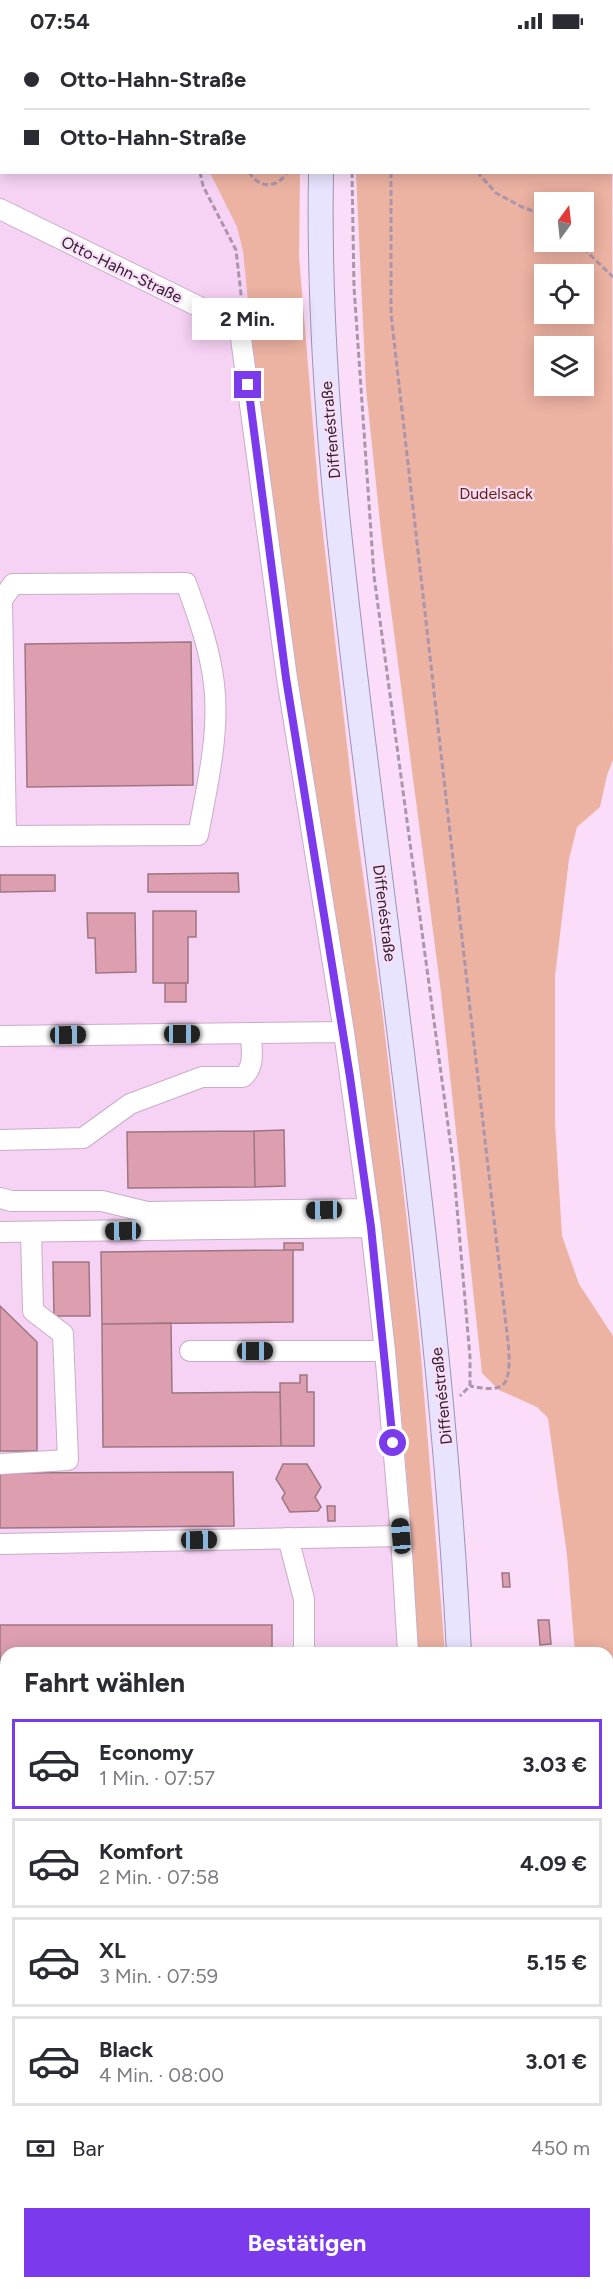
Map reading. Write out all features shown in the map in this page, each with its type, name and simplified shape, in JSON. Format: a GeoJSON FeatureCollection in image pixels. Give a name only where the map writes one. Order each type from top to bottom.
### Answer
{"type":"FeatureCollection","features":[{"type":"Feature","properties":{"kind":"main road","name":"Diffenéstraße"},"geometry":{"type":"LineString","coordinates":[[321,174],[322,323],[331,459],[347,613],[413,1138],[443,1413],[453,1527],[459,1647]]}},
{"type":"Feature","properties":{"kind":"street","name":"Otto-Hahn-Straße"},"geometry":{"type":"LineString","coordinates":[[0,208],[224,319],[240,330]]}},
{"type":"Feature","properties":{"kind":"street"},"geometry":{"type":"LineString","coordinates":[[240,330],[286,678],[344,1032],[369,1218],[385,1351],[401,1536],[408,1647]]}},
{"type":"Feature","properties":{"kind":"street"},"geometry":{"type":"LineString","coordinates":[[186,583],[203,632],[215,685],[214,747],[198,835],[3,836],[2,600],[12,584],[186,583]]}},
{"type":"Feature","properties":{"kind":"street"},"geometry":{"type":"LineString","coordinates":[[0,1036],[344,1032]]}},
{"type":"Feature","properties":{"kind":"street"},"geometry":{"type":"LineString","coordinates":[[0,1140],[84,1138],[130,1104],[202,1077],[243,1077],[250,1070],[252,1062],[250,1033]]}},
{"type":"Feature","properties":{"kind":"street"},"geometry":{"type":"LineString","coordinates":[[0,1198],[11,1201],[102,1201],[147,1212],[369,1218]]}},
{"type":"Feature","properties":{"kind":"street"},"geometry":{"type":"LineString","coordinates":[[0,1233],[369,1218]]}},
{"type":"Feature","properties":{"kind":"street"},"geometry":{"type":"LineString","coordinates":[[0,1464],[68,1460],[63,1334],[33,1311],[31,1232]]}},
{"type":"Feature","properties":{"kind":"street"},"geometry":{"type":"LineString","coordinates":[[190,1351],[385,1351]]}},
{"type":"Feature","properties":{"kind":"street"},"geometry":{"type":"LineString","coordinates":[[0,1544],[401,1536]]}},
{"type":"Feature","properties":{"kind":"street"},"geometry":{"type":"LineString","coordinates":[[288,1538],[304,1599],[304,1647]]}},
{"type":"Feature","properties":{"kind":"path"},"geometry":{"type":"LineString","coordinates":[[200,174],[203,186],[236,250],[243,310],[240,330]]}},
{"type":"Feature","properties":{"kind":"path"},"geometry":{"type":"LineString","coordinates":[[250,174],[254,181],[262,185],[271,185],[278,183],[285,174]]}},
{"type":"Feature","properties":{"kind":"path"},"geometry":{"type":"LineString","coordinates":[[352,174],[355,309],[374,576],[453,1162],[470,1357],[470,1386],[443,1413]]}},
{"type":"Feature","properties":{"kind":"path"},"geometry":{"type":"LineString","coordinates":[[391,174],[391,314],[509,1351],[510,1372],[504,1384],[492,1390],[470,1386]]}},
{"type":"Feature","properties":{"kind":"path"},"geometry":{"type":"LineString","coordinates":[[479,174],[496,194],[534,211]]}},
{"type":"Feature","properties":{"kind":"path"},"geometry":{"type":"LineString","coordinates":[[587,252],[613,277]]}},
{"type":"Feature","properties":{"kind":"shaded area"},"geometry":{"type":"Polygon","coordinates":[[[0,174],[210,174],[237,227],[243,251],[258,403],[339,956],[363,1091],[401,1409],[409,1501],[417,1647],[0,1647],[0,174]]]}},
{"type":"Feature","properties":{"kind":"green space"},"geometry":{"type":"Polygon","coordinates":[[[210,174],[300,174],[299,257],[319,498],[356,825],[382,1010],[407,1222],[420,1345],[445,1647],[417,1647],[409,1501],[401,1409],[363,1091],[299,705],[258,403],[243,251],[237,227],[210,174]]]}},
{"type":"Feature","properties":{"kind":"green space","name":"Dudelsack"},"geometry":{"type":"Polygon","coordinates":[[[356,174],[612,174],[613,760],[600,807],[577,827],[569,859],[555,976],[555,1123],[562,1236],[579,1284],[613,1336],[613,1647],[575,1647],[567,1555],[548,1418],[537,1407],[499,1390],[482,1373],[441,992],[382,541],[366,388],[356,174]]]}},
{"type":"Feature","properties":{"kind":"building"},"geometry":{"type":"Polygon","coordinates":[[[191,642],[193,785],[27,787],[25,644],[191,642]]]}},
{"type":"Feature","properties":{"kind":"building"},"geometry":{"type":"Polygon","coordinates":[[[238,873],[239,892],[148,892],[148,874],[238,873]]]}},
{"type":"Feature","properties":{"kind":"building"},"geometry":{"type":"Polygon","coordinates":[[[0,875],[55,875],[55,891],[0,892],[0,875]]]}},
{"type":"Feature","properties":{"kind":"building"},"geometry":{"type":"Polygon","coordinates":[[[153,911],[196,911],[196,937],[188,937],[188,983],[153,983],[153,911]]]}},
{"type":"Feature","properties":{"kind":"building"},"geometry":{"type":"Polygon","coordinates":[[[87,913],[135,913],[136,972],[96,973],[95,938],[88,938],[87,913]]]}},
{"type":"Feature","properties":{"kind":"building"},"geometry":{"type":"Polygon","coordinates":[[[165,983],[186,983],[186,1002],[165,1002],[165,983]]]}},
{"type":"Feature","properties":{"kind":"building"},"geometry":{"type":"Polygon","coordinates":[[[284,1130],[285,1186],[255,1187],[254,1131],[284,1130]]]}},
{"type":"Feature","properties":{"kind":"building"},"geometry":{"type":"Polygon","coordinates":[[[254,1131],[255,1187],[128,1188],[127,1132],[254,1131]]]}},
{"type":"Feature","properties":{"kind":"building"},"geometry":{"type":"Polygon","coordinates":[[[284,1243],[303,1243],[303,1250],[284,1250],[284,1243]]]}},
{"type":"Feature","properties":{"kind":"building"},"geometry":{"type":"Polygon","coordinates":[[[293,1250],[293,1322],[102,1324],[101,1252],[293,1250]]]}},
{"type":"Feature","properties":{"kind":"building"},"geometry":{"type":"Polygon","coordinates":[[[53,1262],[89,1262],[90,1316],[54,1316],[53,1262]]]}},
{"type":"Feature","properties":{"kind":"building"},"geometry":{"type":"Polygon","coordinates":[[[0,1306],[37,1342],[37,1451],[0,1451],[0,1306]]]}},
{"type":"Feature","properties":{"kind":"building"},"geometry":{"type":"Polygon","coordinates":[[[171,1323],[172,1393],[280,1392],[281,1446],[103,1447],[102,1324],[171,1323]]]}},
{"type":"Feature","properties":{"kind":"building"},"geometry":{"type":"Polygon","coordinates":[[[300,1375],[307,1375],[307,1392],[314,1392],[314,1446],[281,1446],[280,1383],[300,1383],[300,1375]]]}},
{"type":"Feature","properties":{"kind":"building"},"geometry":{"type":"Polygon","coordinates":[[[283,1464],[307,1464],[321,1487],[315,1497],[321,1507],[318,1511],[290,1512],[282,1498],[285,1493],[276,1479],[283,1464]]]}},
{"type":"Feature","properties":{"kind":"building"},"geometry":{"type":"Polygon","coordinates":[[[233,1472],[234,1526],[0,1528],[0,1473],[233,1472]]]}},
{"type":"Feature","properties":{"kind":"building"},"geometry":{"type":"Polygon","coordinates":[[[327,1506],[335,1506],[335,1521],[328,1521],[327,1506]]]}},
{"type":"Feature","properties":{"kind":"building"},"geometry":{"type":"Polygon","coordinates":[[[502,1573],[509,1573],[510,1587],[503,1587],[502,1573]]]}},
{"type":"Feature","properties":{"kind":"building"},"geometry":{"type":"Polygon","coordinates":[[[538,1620],[549,1620],[551,1644],[540,1645],[538,1620]]]}},
{"type":"Feature","properties":{"kind":"building"},"geometry":{"type":"Polygon","coordinates":[[[0,1625],[272,1625],[272,1647],[0,1647],[0,1625]]]}},
{"type":"Feature","properties":{"kind":"route"},"geometry":{"type":"LineString","coordinates":[[248,385],[286,678],[340,1009],[371,1227],[393,1443]]}}]}
